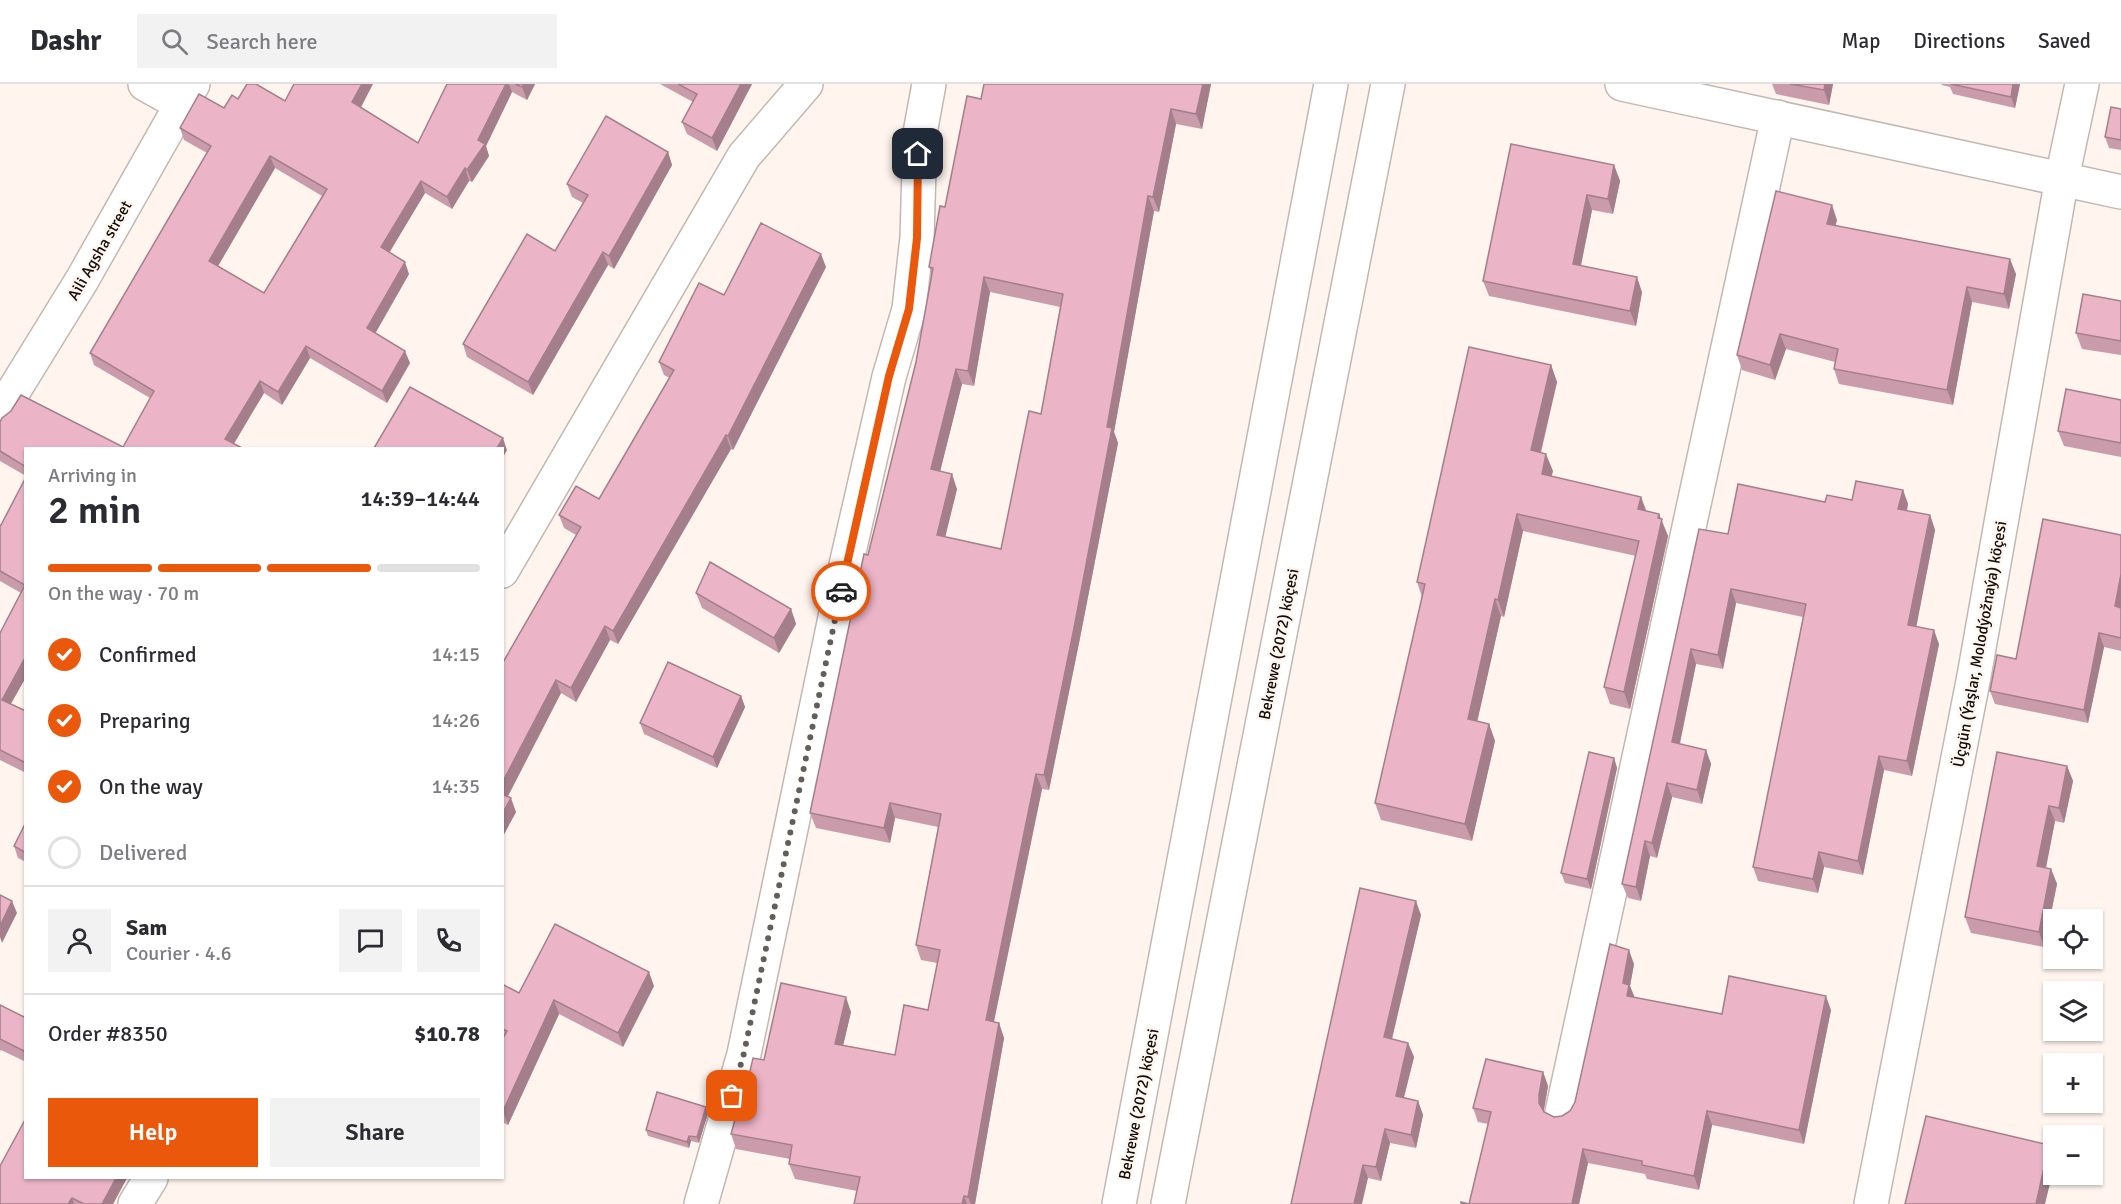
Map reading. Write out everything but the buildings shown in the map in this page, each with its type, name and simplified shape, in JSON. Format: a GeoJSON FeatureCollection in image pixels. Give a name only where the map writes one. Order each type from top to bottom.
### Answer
{"type":"FeatureCollection","features":[{"type":"Feature","properties":{"kind":"street"},"geometry":{"type":"LineString","coordinates":[[145,84],[187,94]]}},
{"type":"Feature","properties":{"kind":"street"},"geometry":{"type":"LineString","coordinates":[[504,568],[744,156],[806,84]]}},
{"type":"Feature","properties":{"kind":"street"},"geometry":{"type":"LineString","coordinates":[[701,1204],[744,1053],[849,554],[889,376],[909,309],[917,238],[920,133],[929,84]]}},
{"type":"Feature","properties":{"kind":"street","name":"Bekrewe (2072) köçesi"},"geometry":{"type":"LineString","coordinates":[[1119,1204],[1331,84]]}},
{"type":"Feature","properties":{"kind":"street","name":"Bekrewe (2072) köçesi"},"geometry":{"type":"LineString","coordinates":[[1168,1204],[1388,84]]}},
{"type":"Feature","properties":{"kind":"street"},"geometry":{"type":"LineString","coordinates":[[1622,84],[2121,192]]}},
{"type":"Feature","properties":{"kind":"street","name":"Üçgün (Ýaşlar, Molodýožnaýa) köçesi"},"geometry":{"type":"LineString","coordinates":[[1871,1204],[1974,676],[2062,178],[2082,84]]}},
{"type":"Feature","properties":{"kind":"street","name":"Aili Agsha street"},"geometry":{"type":"LineString","coordinates":[[0,413],[82,280],[187,94]]}},
{"type":"Feature","properties":{"kind":"street"},"geometry":{"type":"LineString","coordinates":[[1562,1112],[1778,117]]}},
{"type":"Feature","properties":{"kind":"street"},"geometry":{"type":"LineString","coordinates":[[135,1204],[150,1179]]}},
{"type":"Feature","properties":{"kind":"way so far"},"geometry":{"type":"LineString","coordinates":[[732,1096],[744,1053],[841,591]]}},
{"type":"Feature","properties":{"kind":"route"},"geometry":{"type":"LineString","coordinates":[[841,591],[889,376],[909,309],[917,238],[918,154]]}}]}
